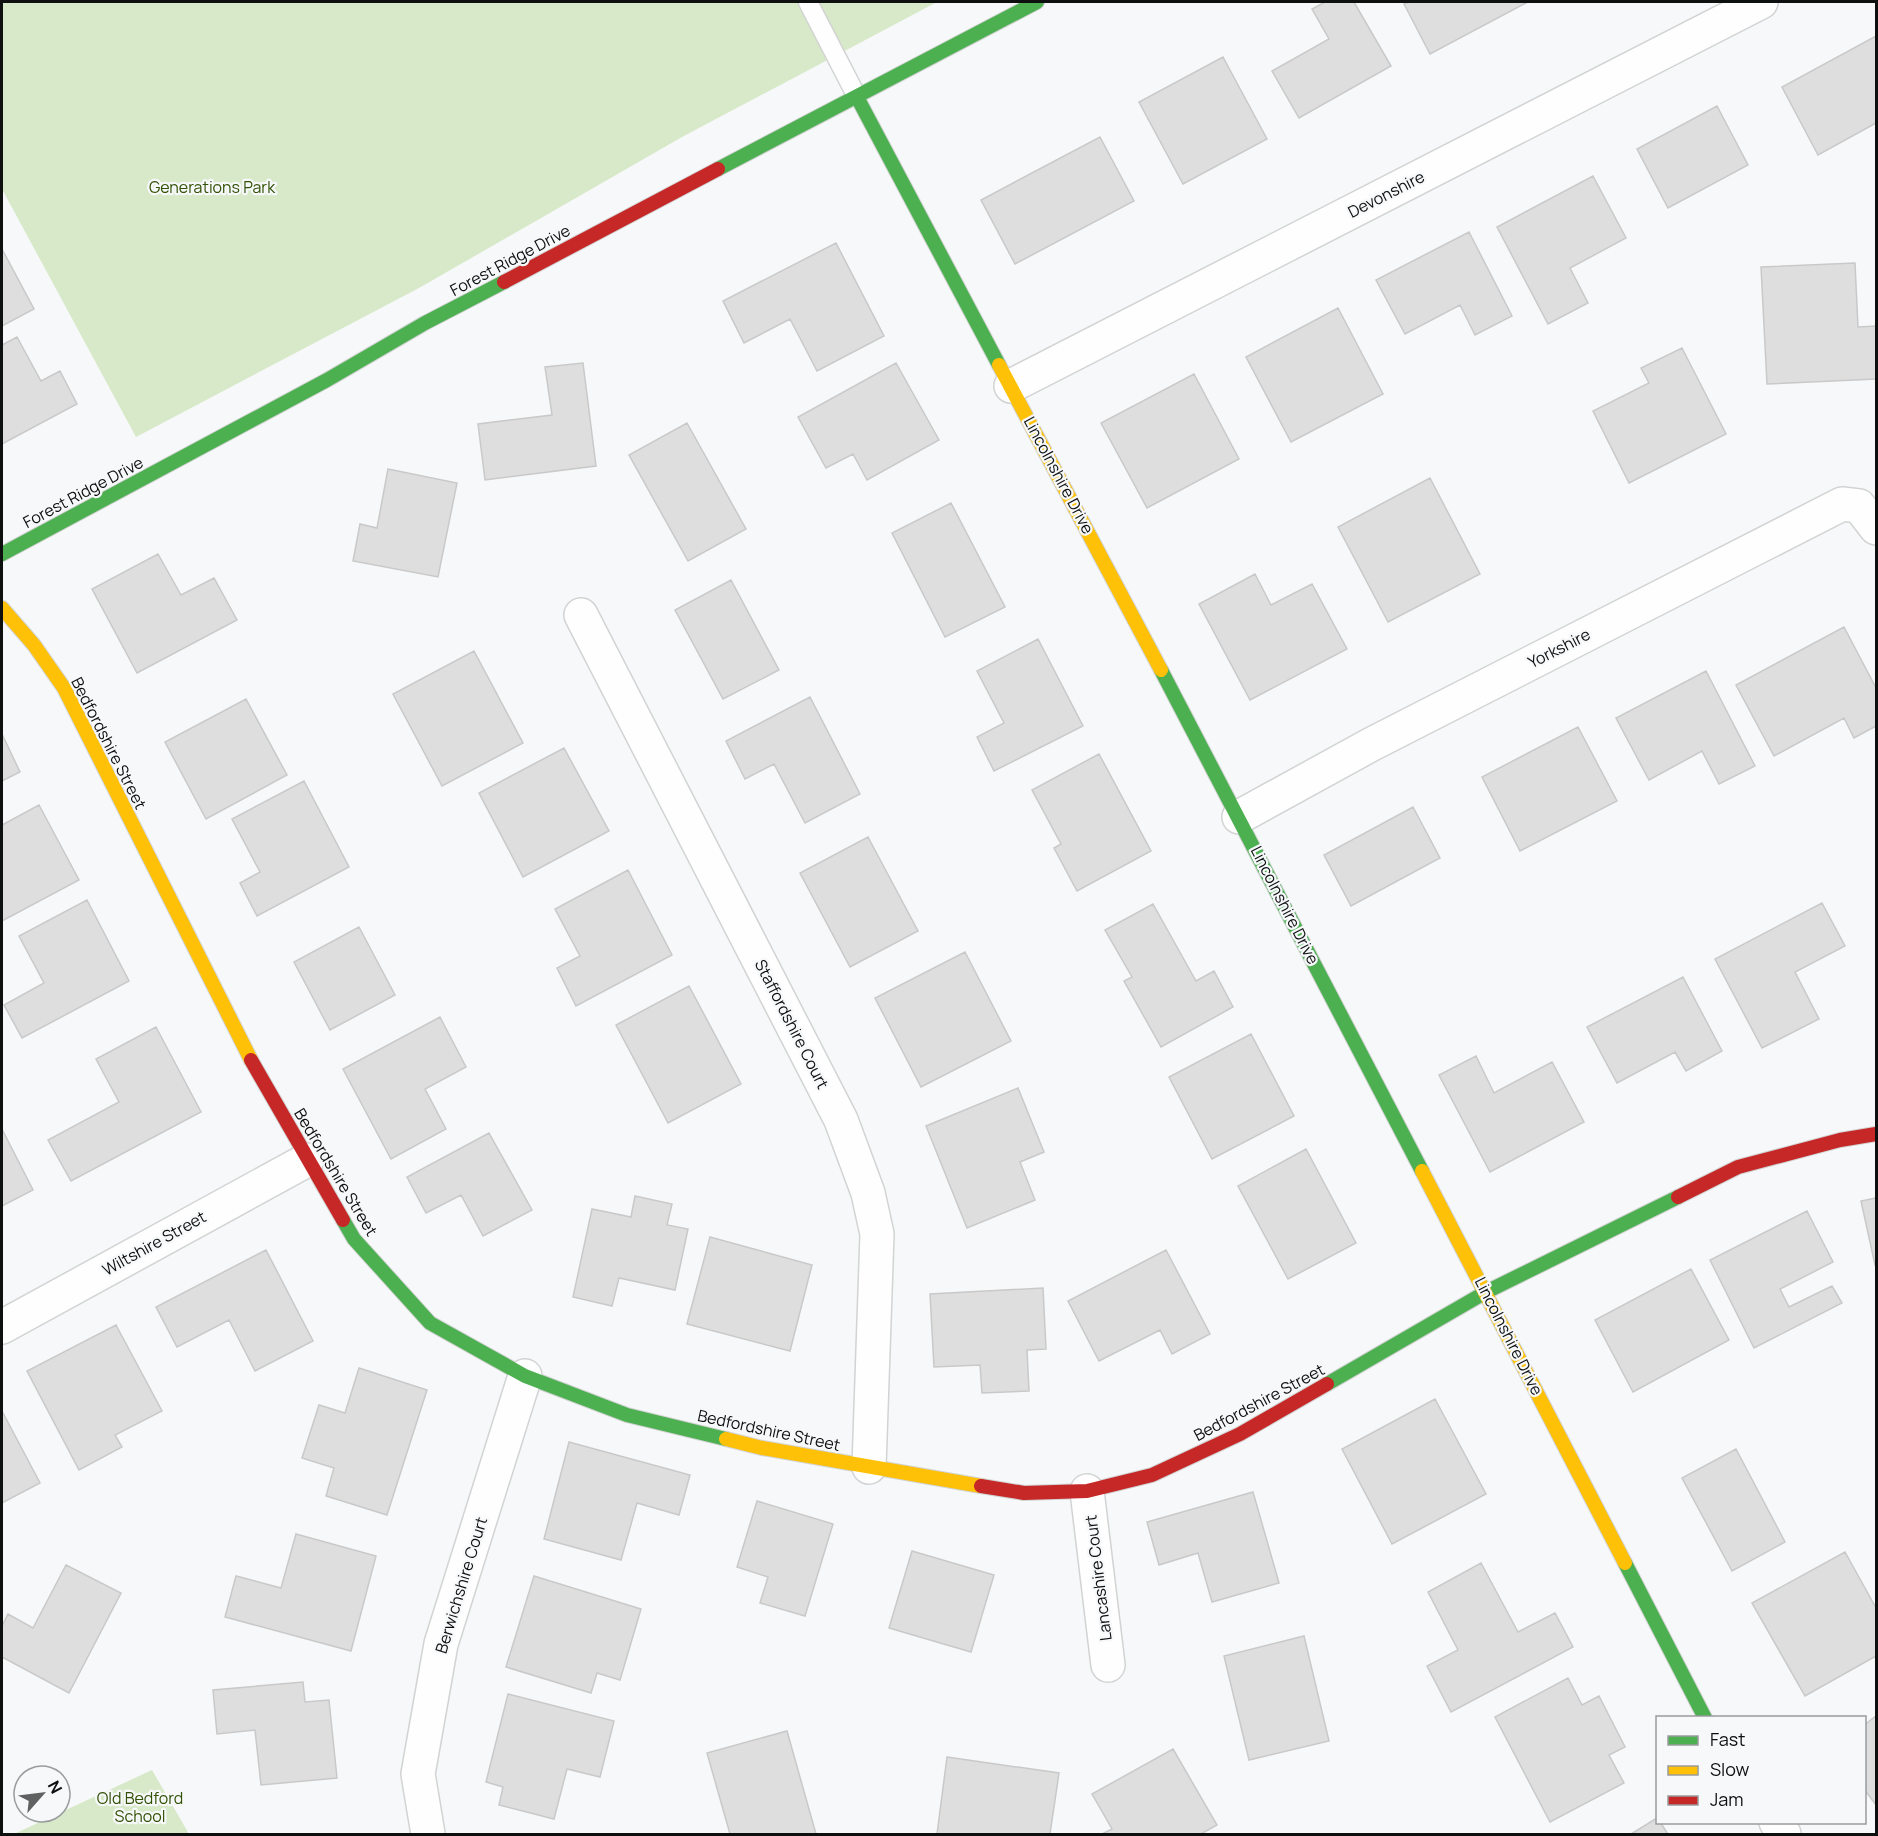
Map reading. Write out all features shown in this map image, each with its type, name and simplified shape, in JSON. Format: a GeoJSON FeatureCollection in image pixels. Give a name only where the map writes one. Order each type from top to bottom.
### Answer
{"type":"FeatureCollection","features":[{"type":"Feature","properties":{"kind":"street","name":"Forest Ridge Drive"},"geometry":{"type":"LineString","coordinates":[[2,554],[327,380],[425,323],[1037,2]]}},
{"type":"Feature","properties":{"kind":"street","name":"Devonshire"},"geometry":{"type":"LineString","coordinates":[[1011,386],[1761,2]]}},
{"type":"Feature","properties":{"kind":"street","name":"Lincolnshire Drive"},"geometry":{"type":"LineString","coordinates":[[856,97],[1239,817],[1704,1716]]}},
{"type":"Feature","properties":{"kind":"street","name":"Yorkshire"},"geometry":{"type":"LineString","coordinates":[[1239,817],[1383,738],[1842,504],[1858,506],[1876,528]]}},
{"type":"Feature","properties":{"kind":"street","name":"Bedfordshire Street"},"geometry":{"type":"LineString","coordinates":[[2,608],[34,645],[64,688],[249,1057],[354,1239],[430,1323],[525,1376],[627,1415],[762,1448],[1024,1493],[1088,1491],[1152,1474],[1240,1434],[1486,1292],[1738,1167],[1840,1140],[1876,1134]]}},
{"type":"Feature","properties":{"kind":"street","name":"Staffordshire Court"},"geometry":{"type":"LineString","coordinates":[[580,615],[841,1120],[868,1193],[877,1234],[869,1467]]}},
{"type":"Feature","properties":{"kind":"street","name":"Wiltshire Street"},"geometry":{"type":"LineString","coordinates":[[2,1327],[307,1160]]}},
{"type":"Feature","properties":{"kind":"street","name":"Berwichshire Court"},"geometry":{"type":"LineString","coordinates":[[428,1834],[418,1774],[441,1644],[525,1376]]}},
{"type":"Feature","properties":{"kind":"street","name":"Lancashire Court"},"geometry":{"type":"LineString","coordinates":[[1088,1491],[1108,1665]]}},
{"type":"Feature","properties":{"kind":"lane"},"geometry":{"type":"LineString","coordinates":[[808,2],[856,97]]}},
{"type":"Feature","properties":{"kind":"green space","name":"Generations Park"},"geometry":{"type":"Polygon","coordinates":[[[2,2],[937,2],[682,137],[419,288],[136,437],[2,189],[2,2]]]}},
{"type":"Feature","properties":{"kind":"green space","name":"Old Bedford School"},"geometry":{"type":"Polygon","coordinates":[[[152,1770],[189,1834],[14,1834],[36,1824],[72,1824],[72,1807],[152,1770]]]}},
{"type":"Feature","properties":{"kind":"building"},"geometry":{"type":"Polygon","coordinates":[[[1325,2],[1354,2],[1391,66],[1299,118],[1272,71],[1329,39],[1312,9],[1325,2]]]}},
{"type":"Feature","properties":{"kind":"building"},"geometry":{"type":"Polygon","coordinates":[[[1409,2],[1526,3],[1430,54],[1404,4],[1409,2]]]}},
{"type":"Feature","properties":{"kind":"building"},"geometry":{"type":"Polygon","coordinates":[[[1876,36],[1876,123],[1818,155],[1782,87],[1876,36]]]}},
{"type":"Feature","properties":{"kind":"building"},"geometry":{"type":"Polygon","coordinates":[[[1223,57],[1267,139],[1183,184],[1139,102],[1223,57]]]}},
{"type":"Feature","properties":{"kind":"building"},"geometry":{"type":"Polygon","coordinates":[[[1717,106],[1748,165],[1668,208],[1637,149],[1717,106]]]}},
{"type":"Feature","properties":{"kind":"building"},"geometry":{"type":"Polygon","coordinates":[[[1100,137],[1134,201],[1015,264],[981,200],[1100,137]]]}},
{"type":"Feature","properties":{"kind":"building"},"geometry":{"type":"Polygon","coordinates":[[[1593,176],[1626,238],[1570,268],[1588,303],[1548,324],[1497,227],[1593,176]]]}},
{"type":"Feature","properties":{"kind":"building"},"geometry":{"type":"Polygon","coordinates":[[[1469,232],[1512,316],[1475,335],[1460,305],[1405,334],[1376,280],[1469,232]]]}},
{"type":"Feature","properties":{"kind":"building"},"geometry":{"type":"Polygon","coordinates":[[[836,243],[884,336],[817,371],[790,319],[744,343],[723,301],[836,243]]]}},
{"type":"Feature","properties":{"kind":"building"},"geometry":{"type":"Polygon","coordinates":[[[2,249],[34,309],[2,326],[2,249]]]}},
{"type":"Feature","properties":{"kind":"building"},"geometry":{"type":"Polygon","coordinates":[[[1855,263],[1858,327],[1876,326],[1876,379],[1767,384],[1761,267],[1855,263]]]}},
{"type":"Feature","properties":{"kind":"building"},"geometry":{"type":"Polygon","coordinates":[[[1338,308],[1383,394],[1291,442],[1246,357],[1338,308]]]}},
{"type":"Feature","properties":{"kind":"building"},"geometry":{"type":"Polygon","coordinates":[[[17,337],[41,381],[60,371],[77,404],[2,444],[2,345],[17,337]]]}},
{"type":"Feature","properties":{"kind":"building"},"geometry":{"type":"Polygon","coordinates":[[[1682,348],[1726,434],[1629,483],[1593,411],[1649,383],[1641,368],[1682,348]]]}},
{"type":"Feature","properties":{"kind":"building"},"geometry":{"type":"Polygon","coordinates":[[[583,363],[596,466],[485,480],[478,424],[552,415],[545,367],[583,363]]]}},
{"type":"Feature","properties":{"kind":"building"},"geometry":{"type":"Polygon","coordinates":[[[896,363],[939,440],[867,480],[853,454],[826,468],[798,417],[896,363]]]}},
{"type":"Feature","properties":{"kind":"building"},"geometry":{"type":"Polygon","coordinates":[[[1194,374],[1239,459],[1147,508],[1101,423],[1194,374]]]}},
{"type":"Feature","properties":{"kind":"building"},"geometry":{"type":"Polygon","coordinates":[[[687,423],[746,529],[688,561],[629,455],[687,423]]]}},
{"type":"Feature","properties":{"kind":"building"},"geometry":{"type":"Polygon","coordinates":[[[388,469],[457,483],[438,577],[353,561],[360,524],[377,528],[388,469]]]}},
{"type":"Feature","properties":{"kind":"building"},"geometry":{"type":"Polygon","coordinates":[[[1430,478],[1480,574],[1388,622],[1338,527],[1430,478]]]}},
{"type":"Feature","properties":{"kind":"building"},"geometry":{"type":"Polygon","coordinates":[[[951,503],[1005,607],[945,637],[892,533],[951,503]]]}},
{"type":"Feature","properties":{"kind":"building"},"geometry":{"type":"Polygon","coordinates":[[[158,554],[181,595],[214,578],[237,620],[137,673],[92,589],[158,554]]]}},
{"type":"Feature","properties":{"kind":"building"},"geometry":{"type":"Polygon","coordinates":[[[1255,574],[1271,605],[1312,584],[1347,649],[1250,700],[1199,604],[1255,574]]]}},
{"type":"Feature","properties":{"kind":"building"},"geometry":{"type":"Polygon","coordinates":[[[731,580],[779,670],[723,699],[675,610],[731,580]]]}},
{"type":"Feature","properties":{"kind":"building"},"geometry":{"type":"Polygon","coordinates":[[[1844,627],[1876,688],[1876,726],[1854,738],[1844,718],[1774,756],[1736,685],[1844,627]]]}},
{"type":"Feature","properties":{"kind":"building"},"geometry":{"type":"Polygon","coordinates":[[[1038,639],[1083,726],[994,771],[977,737],[1004,723],[977,671],[1038,639]]]}},
{"type":"Feature","properties":{"kind":"building"},"geometry":{"type":"Polygon","coordinates":[[[474,651],[523,743],[442,786],[393,694],[474,651]]]}},
{"type":"Feature","properties":{"kind":"building"},"geometry":{"type":"Polygon","coordinates":[[[1706,671],[1755,766],[1719,784],[1702,751],[1649,780],[1616,718],[1706,671]]]}},
{"type":"Feature","properties":{"kind":"building"},"geometry":{"type":"Polygon","coordinates":[[[810,697],[860,794],[805,823],[774,764],[745,779],[726,741],[810,697]]]}},
{"type":"Feature","properties":{"kind":"building"},"geometry":{"type":"Polygon","coordinates":[[[246,699],[287,775],[206,819],[165,742],[246,699]]]}},
{"type":"Feature","properties":{"kind":"building"},"geometry":{"type":"Polygon","coordinates":[[[1578,727],[1617,801],[1520,851],[1482,777],[1578,727]]]}},
{"type":"Feature","properties":{"kind":"building"},"geometry":{"type":"Polygon","coordinates":[[[2,734],[20,772],[2,781],[2,734]]]}},
{"type":"Feature","properties":{"kind":"building"},"geometry":{"type":"Polygon","coordinates":[[[564,748],[609,831],[523,877],[479,793],[564,748]]]}},
{"type":"Feature","properties":{"kind":"building"},"geometry":{"type":"Polygon","coordinates":[[[1099,754],[1151,851],[1077,891],[1054,848],[1061,844],[1032,790],[1099,754]]]}},
{"type":"Feature","properties":{"kind":"building"},"geometry":{"type":"Polygon","coordinates":[[[304,781],[349,867],[257,916],[240,883],[260,872],[232,819],[304,781]]]}},
{"type":"Feature","properties":{"kind":"building"},"geometry":{"type":"Polygon","coordinates":[[[39,805],[79,880],[2,921],[2,825],[39,805]]]}},
{"type":"Feature","properties":{"kind":"building"},"geometry":{"type":"Polygon","coordinates":[[[1413,807],[1440,858],[1351,906],[1324,855],[1413,807]]]}},
{"type":"Feature","properties":{"kind":"building"},"geometry":{"type":"Polygon","coordinates":[[[868,837],[918,931],[850,967],[800,873],[868,837]]]}},
{"type":"Feature","properties":{"kind":"building"},"geometry":{"type":"Polygon","coordinates":[[[628,870],[672,955],[576,1006],[557,968],[580,956],[555,909],[628,870]]]}},
{"type":"Feature","properties":{"kind":"building"},"geometry":{"type":"Polygon","coordinates":[[[87,900],[129,981],[22,1038],[4,1005],[44,983],[19,936],[87,900]]]}},
{"type":"Feature","properties":{"kind":"building"},"geometry":{"type":"Polygon","coordinates":[[[1822,903],[1845,946],[1795,972],[1819,1019],[1762,1048],[1715,959],[1822,903]]]}},
{"type":"Feature","properties":{"kind":"building"},"geometry":{"type":"Polygon","coordinates":[[[1153,904],[1196,981],[1214,971],[1233,1007],[1161,1047],[1124,981],[1132,977],[1105,930],[1153,904]]]}},
{"type":"Feature","properties":{"kind":"building"},"geometry":{"type":"Polygon","coordinates":[[[359,927],[395,995],[330,1030],[294,962],[359,927]]]}},
{"type":"Feature","properties":{"kind":"building"},"geometry":{"type":"Polygon","coordinates":[[[965,952],[1011,1041],[921,1087],[875,998],[965,952]]]}},
{"type":"Feature","properties":{"kind":"building"},"geometry":{"type":"Polygon","coordinates":[[[1683,977],[1722,1051],[1686,1071],[1675,1052],[1617,1083],[1587,1027],[1683,977]]]}},
{"type":"Feature","properties":{"kind":"building"},"geometry":{"type":"Polygon","coordinates":[[[689,986],[741,1084],[668,1123],[616,1025],[689,986]]]}},
{"type":"Feature","properties":{"kind":"building"},"geometry":{"type":"Polygon","coordinates":[[[440,1017],[466,1067],[425,1089],[446,1129],[391,1159],[343,1069],[440,1017]]]}},
{"type":"Feature","properties":{"kind":"building"},"geometry":{"type":"Polygon","coordinates":[[[156,1027],[201,1112],[71,1181],[48,1140],[119,1102],[96,1059],[156,1027]]]}},
{"type":"Feature","properties":{"kind":"building"},"geometry":{"type":"Polygon","coordinates":[[[1251,1034],[1294,1116],[1212,1159],[1169,1077],[1251,1034]]]}},
{"type":"Feature","properties":{"kind":"building"},"geometry":{"type":"Polygon","coordinates":[[[1476,1056],[1494,1093],[1552,1062],[1584,1122],[1490,1172],[1439,1075],[1476,1056]]]}},
{"type":"Feature","properties":{"kind":"building"},"geometry":{"type":"Polygon","coordinates":[[[1018,1088],[1044,1152],[1020,1162],[1035,1200],[967,1228],[926,1126],[1018,1088]]]}},
{"type":"Feature","properties":{"kind":"building"},"geometry":{"type":"Polygon","coordinates":[[[2,1129],[33,1190],[2,1206],[2,1129]]]}},
{"type":"Feature","properties":{"kind":"building"},"geometry":{"type":"Polygon","coordinates":[[[489,1133],[532,1210],[483,1236],[461,1195],[426,1213],[407,1177],[489,1133]]]}},
{"type":"Feature","properties":{"kind":"building"},"geometry":{"type":"Polygon","coordinates":[[[1306,1149],[1356,1243],[1288,1279],[1238,1186],[1306,1149]]]}},
{"type":"Feature","properties":{"kind":"building"},"geometry":{"type":"Polygon","coordinates":[[[635,1196],[672,1204],[667,1225],[688,1229],[675,1290],[619,1278],[612,1306],[573,1297],[592,1209],[631,1217],[635,1196]]]}},
{"type":"Feature","properties":{"kind":"building"},"geometry":{"type":"Polygon","coordinates":[[[1876,1198],[1876,1264],[1875,1265],[1861,1201],[1876,1198]]]}},
{"type":"Feature","properties":{"kind":"building"},"geometry":{"type":"Polygon","coordinates":[[[1807,1211],[1833,1262],[1780,1289],[1789,1307],[1832,1286],[1842,1303],[1754,1348],[1710,1260],[1807,1211]]]}},
{"type":"Feature","properties":{"kind":"building"},"geometry":{"type":"Polygon","coordinates":[[[710,1237],[812,1265],[790,1351],[687,1324],[710,1237]]]}},
{"type":"Feature","properties":{"kind":"building"},"geometry":{"type":"Polygon","coordinates":[[[266,1250],[313,1341],[255,1371],[229,1320],[177,1347],[156,1307],[266,1250]]]}},
{"type":"Feature","properties":{"kind":"building"},"geometry":{"type":"Polygon","coordinates":[[[1166,1250],[1210,1334],[1172,1354],[1160,1330],[1099,1361],[1068,1301],[1166,1250]]]}},
{"type":"Feature","properties":{"kind":"building"},"geometry":{"type":"Polygon","coordinates":[[[1691,1269],[1729,1340],[1633,1392],[1595,1320],[1691,1269]]]}},
{"type":"Feature","properties":{"kind":"building"},"geometry":{"type":"Polygon","coordinates":[[[1043,1288],[1046,1349],[1027,1350],[1029,1391],[982,1393],[980,1365],[934,1367],[930,1294],[1043,1288]]]}},
{"type":"Feature","properties":{"kind":"building"},"geometry":{"type":"Polygon","coordinates":[[[116,1325],[162,1411],[115,1435],[122,1447],[79,1470],[27,1371],[116,1325]]]}},
{"type":"Feature","properties":{"kind":"building"},"geometry":{"type":"Polygon","coordinates":[[[359,1368],[427,1390],[387,1515],[326,1496],[334,1468],[302,1458],[319,1405],[345,1413],[359,1368]]]}},
{"type":"Feature","properties":{"kind":"building"},"geometry":{"type":"Polygon","coordinates":[[[1435,1399],[1486,1494],[1392,1544],[1342,1449],[1435,1399]]]}},
{"type":"Feature","properties":{"kind":"building"},"geometry":{"type":"Polygon","coordinates":[[[2,1411],[40,1483],[2,1503],[2,1411]]]}},
{"type":"Feature","properties":{"kind":"building"},"geometry":{"type":"Polygon","coordinates":[[[569,1442],[690,1475],[679,1515],[637,1503],[621,1560],[544,1539],[569,1442]]]}},
{"type":"Feature","properties":{"kind":"building"},"geometry":{"type":"Polygon","coordinates":[[[1736,1449],[1785,1542],[1732,1571],[1682,1478],[1736,1449]]]}},
{"type":"Feature","properties":{"kind":"building"},"geometry":{"type":"Polygon","coordinates":[[[1253,1492],[1279,1583],[1212,1602],[1198,1553],[1159,1565],[1147,1522],[1253,1492]]]}},
{"type":"Feature","properties":{"kind":"building"},"geometry":{"type":"Polygon","coordinates":[[[757,1501],[833,1524],[805,1616],[760,1603],[768,1577],[737,1567],[757,1501]]]}},
{"type":"Feature","properties":{"kind":"building"},"geometry":{"type":"Polygon","coordinates":[[[296,1534],[376,1556],[351,1651],[225,1617],[236,1576],[281,1588],[296,1534]]]}},
{"type":"Feature","properties":{"kind":"building"},"geometry":{"type":"Polygon","coordinates":[[[912,1551],[994,1575],[971,1652],[889,1628],[912,1551]]]}},
{"type":"Feature","properties":{"kind":"building"},"geometry":{"type":"Polygon","coordinates":[[[1845,1552],[1876,1608],[1876,1656],[1805,1696],[1752,1603],[1845,1552]]]}},
{"type":"Feature","properties":{"kind":"building"},"geometry":{"type":"Polygon","coordinates":[[[1481,1563],[1518,1632],[1555,1613],[1573,1647],[1451,1712],[1427,1666],[1458,1650],[1428,1592],[1481,1563]]]}},
{"type":"Feature","properties":{"kind":"building"},"geometry":{"type":"Polygon","coordinates":[[[66,1565],[121,1593],[69,1693],[2,1657],[2,1626],[8,1614],[33,1628],[66,1565]]]}},
{"type":"Feature","properties":{"kind":"building"},"geometry":{"type":"Polygon","coordinates":[[[534,1576],[641,1609],[620,1680],[597,1673],[591,1693],[506,1667],[534,1576]]]}},
{"type":"Feature","properties":{"kind":"building"},"geometry":{"type":"Polygon","coordinates":[[[1304,1636],[1329,1741],[1249,1760],[1224,1656],[1304,1636]]]}},
{"type":"Feature","properties":{"kind":"building"},"geometry":{"type":"Polygon","coordinates":[[[1568,1678],[1582,1705],[1599,1696],[1625,1747],[1609,1755],[1624,1783],[1550,1822],[1495,1717],[1568,1678]]]}},
{"type":"Feature","properties":{"kind":"building"},"geometry":{"type":"Polygon","coordinates":[[[303,1682],[305,1702],[329,1700],[337,1778],[261,1785],[255,1730],[217,1734],[213,1690],[303,1682]]]}},
{"type":"Feature","properties":{"kind":"building"},"geometry":{"type":"Polygon","coordinates":[[[508,1694],[614,1721],[600,1777],[567,1769],[554,1819],[499,1805],[503,1787],[486,1782],[508,1694]]]}},
{"type":"Feature","properties":{"kind":"building"},"geometry":{"type":"Polygon","coordinates":[[[1876,1716],[1876,1805],[1866,1792],[1866,1724],[1876,1716]]]}},
{"type":"Feature","properties":{"kind":"building"},"geometry":{"type":"Polygon","coordinates":[[[787,1731],[816,1834],[730,1834],[707,1753],[787,1731]]]}},
{"type":"Feature","properties":{"kind":"building"},"geometry":{"type":"Polygon","coordinates":[[[1173,1749],[1217,1825],[1201,1834],[1102,1834],[1112,1829],[1092,1794],[1173,1749]]]}},
{"type":"Feature","properties":{"kind":"building"},"geometry":{"type":"Polygon","coordinates":[[[947,1757],[1059,1773],[1050,1834],[937,1834],[947,1757]]]}},
{"type":"Feature","properties":{"kind":"building"},"geometry":{"type":"Polygon","coordinates":[[[1656,1819],[1656,1824],[1661,1824],[1668,1834],[1631,1834],[1656,1819]]]}},
{"type":"Feature","properties":{"kind":"traffic: fast"},"geometry":{"type":"LineString","coordinates":[[718,169],[1037,2]]}},
{"type":"Feature","properties":{"kind":"traffic: fast"},"geometry":{"type":"LineString","coordinates":[[857,97],[999,365]]}},
{"type":"Feature","properties":{"kind":"traffic: fast"},"geometry":{"type":"LineString","coordinates":[[2,554],[327,380],[425,323],[504,282]]}},
{"type":"Feature","properties":{"kind":"traffic: fast"},"geometry":{"type":"LineString","coordinates":[[1161,670],[1422,1171]]}},
{"type":"Feature","properties":{"kind":"traffic: fast"},"geometry":{"type":"LineString","coordinates":[[1327,1384],[1486,1292],[1678,1197]]}},
{"type":"Feature","properties":{"kind":"traffic: fast"},"geometry":{"type":"LineString","coordinates":[[343,1220],[354,1239],[430,1323],[525,1376],[627,1415],[726,1439]]}},
{"type":"Feature","properties":{"kind":"traffic: fast"},"geometry":{"type":"LineString","coordinates":[[1625,1563],[1704,1716]]}},
{"type":"Feature","properties":{"kind":"traffic: slow"},"geometry":{"type":"LineString","coordinates":[[999,365],[1161,670]]}},
{"type":"Feature","properties":{"kind":"traffic: slow"},"geometry":{"type":"LineString","coordinates":[[2,608],[34,645],[64,688],[251,1060]]}},
{"type":"Feature","properties":{"kind":"traffic: slow"},"geometry":{"type":"LineString","coordinates":[[1422,1171],[1625,1563]]}},
{"type":"Feature","properties":{"kind":"traffic: slow"},"geometry":{"type":"LineString","coordinates":[[726,1439],[762,1448],[981,1486]]}},
{"type":"Feature","properties":{"kind":"traffic: jam"},"geometry":{"type":"LineString","coordinates":[[504,282],[718,169]]}},
{"type":"Feature","properties":{"kind":"traffic: jam"},"geometry":{"type":"LineString","coordinates":[[251,1060],[343,1220]]}},
{"type":"Feature","properties":{"kind":"traffic: jam"},"geometry":{"type":"LineString","coordinates":[[1678,1197],[1738,1167],[1840,1140],[1876,1134]]}},
{"type":"Feature","properties":{"kind":"traffic: jam"},"geometry":{"type":"LineString","coordinates":[[981,1486],[1024,1493],[1087,1491],[1152,1475],[1240,1434],[1327,1384]]}}]}
